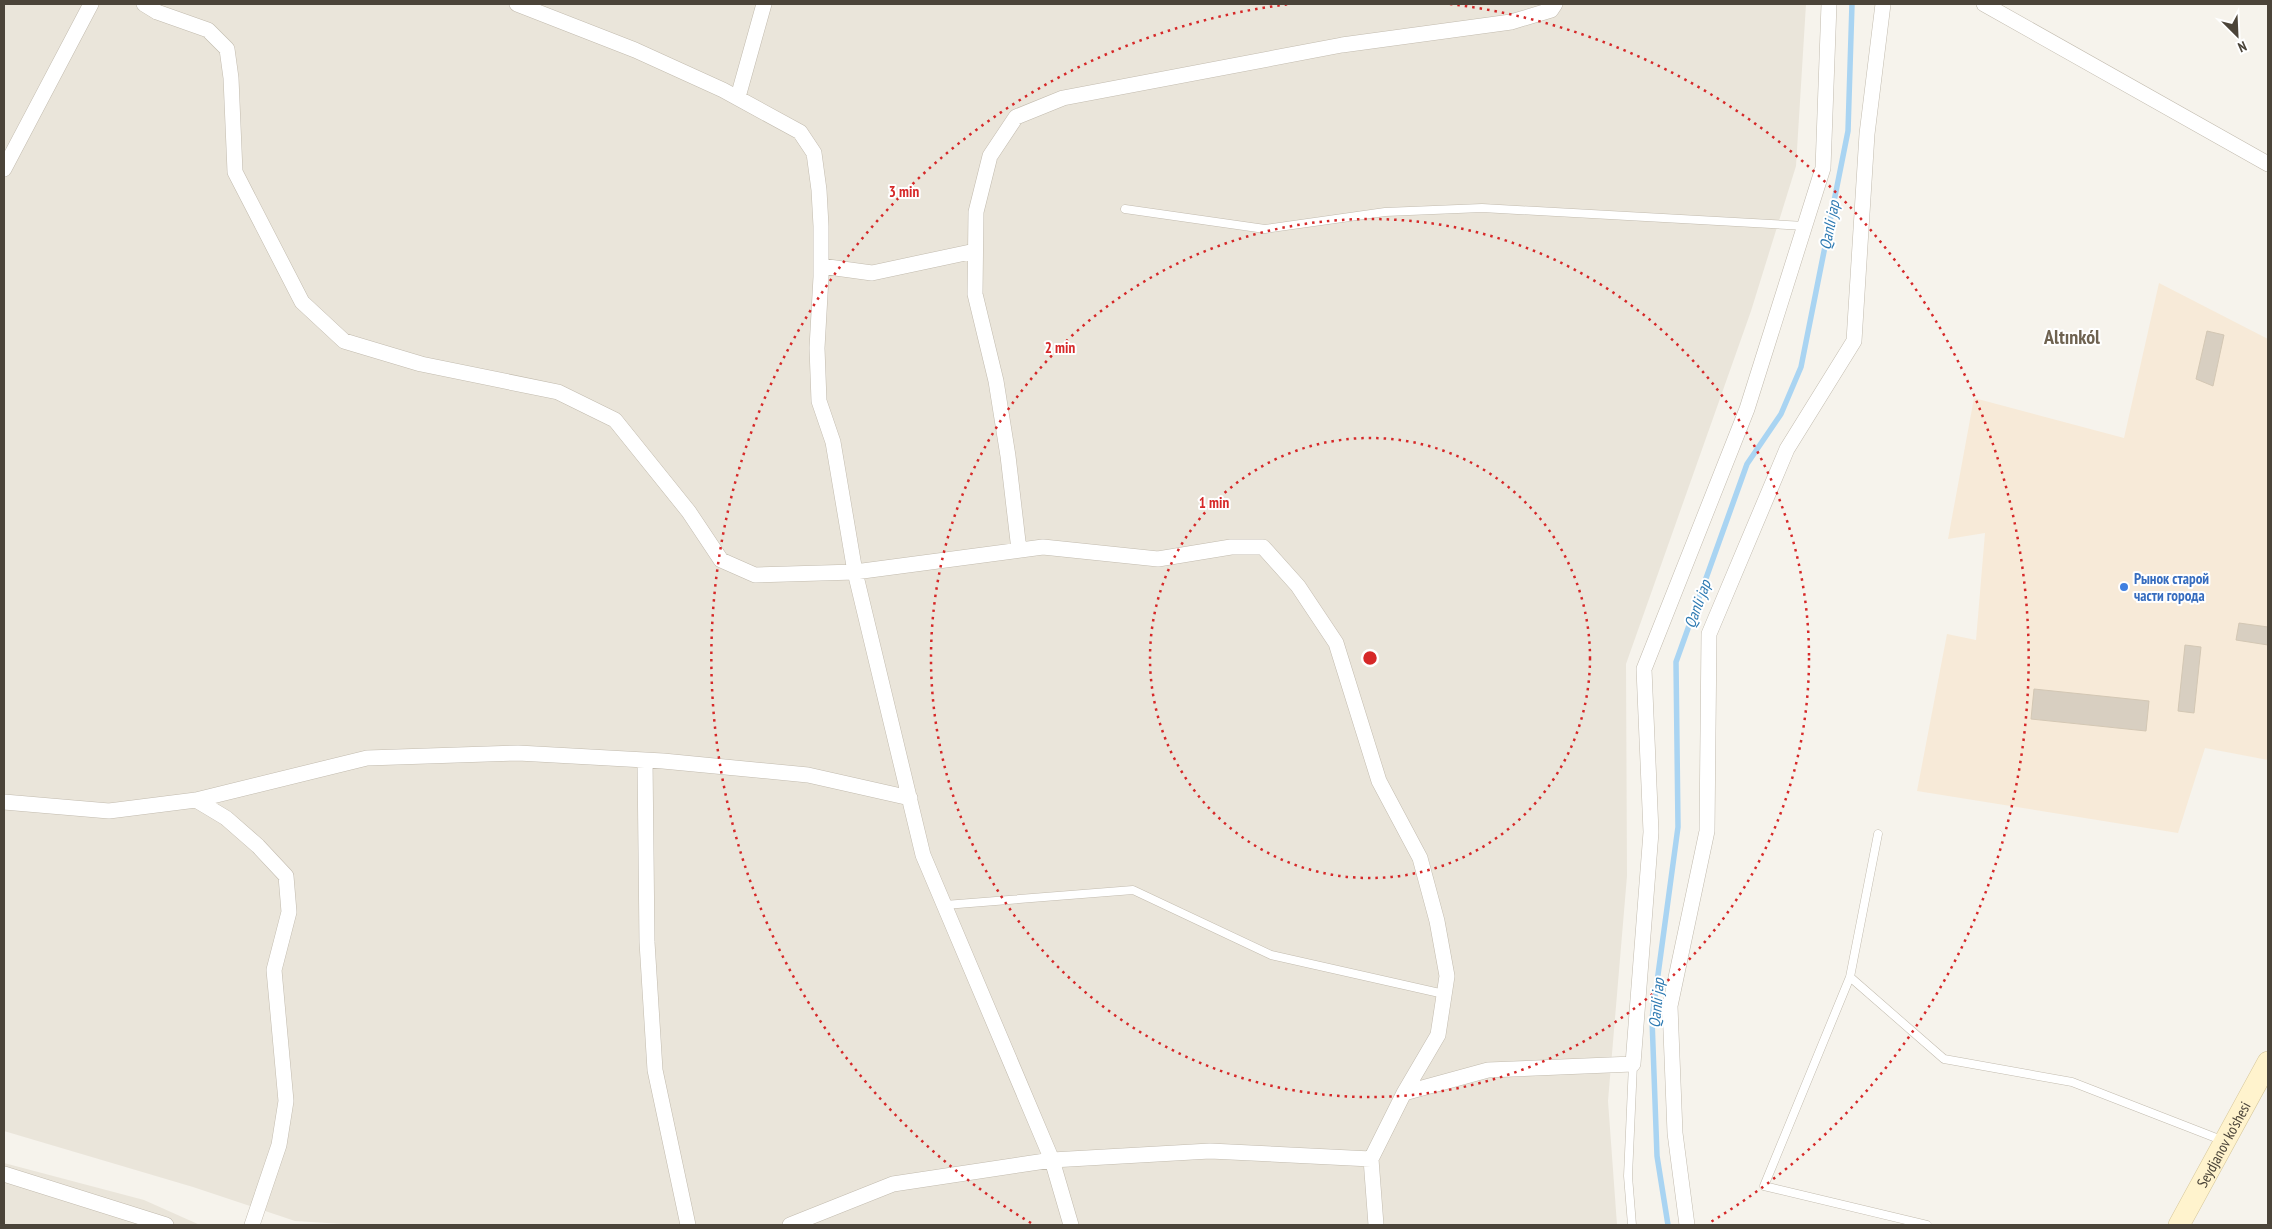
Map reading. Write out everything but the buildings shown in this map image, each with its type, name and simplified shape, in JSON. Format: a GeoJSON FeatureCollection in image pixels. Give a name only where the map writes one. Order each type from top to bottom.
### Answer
{"type":"FeatureCollection","features":[{"type":"Feature","properties":{"kind":"main road","name":"Seydjanov ko'shesi"},"geometry":{"type":"LineString","coordinates":[[2179,1225],[2268,1062]]}},
{"type":"Feature","properties":{"kind":"street"},"geometry":{"type":"LineString","coordinates":[[4,169],[91,4]]}},
{"type":"Feature","properties":{"kind":"street"},"geometry":{"type":"LineString","coordinates":[[144,4],[157,12],[208,30],[227,49],[231,78],[235,172],[302,302],[344,340],[421,364],[558,392],[615,420],[689,512],[721,560],[755,575],[855,572],[1043,547],[1158,559],[1231,547],[1263,548],[1298,586],[1336,643],[1379,781],[1420,858],[1437,921],[1447,976],[1438,1035],[1404,1093],[1371,1159],[1376,1225]]}},
{"type":"Feature","properties":{"kind":"street"},"geometry":{"type":"LineString","coordinates":[[517,4],[635,50],[738,98],[800,132],[814,153],[819,190],[821,266],[817,348],[820,401],[833,442],[855,572],[923,855],[1052,1160],[1071,1225]]}},
{"type":"Feature","properties":{"kind":"street"},"geometry":{"type":"LineString","coordinates":[[738,98],[764,4]]}},
{"type":"Feature","properties":{"kind":"street"},"geometry":{"type":"LineString","coordinates":[[1019,550],[1008,456],[996,381],[975,294],[976,212],[990,156],[1016,117],[1063,98],[1342,45],[1511,22],[1551,10],[1555,4]]}},
{"type":"Feature","properties":{"kind":"street"},"geometry":{"type":"LineString","coordinates":[[1404,1093],[1488,1070],[1633,1064],[1651,832],[1644,669],[1747,409],[1823,168],[1829,4]]}},
{"type":"Feature","properties":{"kind":"street"},"geometry":{"type":"LineString","coordinates":[[1687,1225],[1675,1133],[1670,1006],[1706,831],[1709,634],[1787,449],[1854,341],[1867,134],[1883,4]]}},
{"type":"Feature","properties":{"kind":"street"},"geometry":{"type":"LineString","coordinates":[[1984,4],[2268,164]]}},
{"type":"Feature","properties":{"kind":"street"},"geometry":{"type":"LineString","coordinates":[[821,266],[872,273],[976,250]]}},
{"type":"Feature","properties":{"kind":"street"},"geometry":{"type":"LineString","coordinates":[[4,802],[109,811],[196,800],[367,758],[518,753],[645,760],[808,775],[910,798]]}},
{"type":"Feature","properties":{"kind":"street"},"geometry":{"type":"LineString","coordinates":[[645,760],[647,942],[656,1070],[688,1225]]}},
{"type":"Feature","properties":{"kind":"street"},"geometry":{"type":"LineString","coordinates":[[196,800],[226,818],[258,846],[286,876],[289,912],[274,970],[286,1101],[280,1145],[252,1225]]}},
{"type":"Feature","properties":{"kind":"street"},"geometry":{"type":"LineString","coordinates":[[790,1225],[893,1184],[1052,1160],[1210,1151],[1371,1159]]}},
{"type":"Feature","properties":{"kind":"street"},"geometry":{"type":"LineString","coordinates":[[4,1174],[166,1225]]}},
{"type":"Feature","properties":{"kind":"lane"},"geometry":{"type":"LineString","coordinates":[[1124,209],[1265,230],[1385,212],[1482,208],[1805,226]]}},
{"type":"Feature","properties":{"kind":"lane"},"geometry":{"type":"LineString","coordinates":[[1878,834],[1850,976],[1764,1186],[1927,1225]]}},
{"type":"Feature","properties":{"kind":"lane"},"geometry":{"type":"LineString","coordinates":[[945,905],[1133,890],[1271,955],[1444,994]]}},
{"type":"Feature","properties":{"kind":"lane"},"geometry":{"type":"LineString","coordinates":[[1850,976],[1944,1059],[2072,1082],[2224,1141]]}},
{"type":"Feature","properties":{"kind":"lane"},"geometry":{"type":"LineString","coordinates":[[1632,1225],[1628,1176],[1633,1064]]}},
{"type":"Feature","properties":{"kind":"shaded area"},"geometry":{"type":"Polygon","coordinates":[[[4,4],[1806,4],[1796,166],[1751,311],[1626,664],[1627,876],[1608,1101],[1617,1225],[359,1225],[295,1221],[193,1187],[4,1131],[4,4]]]}},
{"type":"Feature","properties":{"kind":"shaded area","name":"Рынок старой части города"},"geometry":{"type":"Polygon","coordinates":[[[2159,283],[2268,339],[2268,760],[2205,748],[2178,833],[1917,791],[1947,634],[1976,640],[1985,533],[1948,539],[1974,398],[2124,438],[2159,283]]]}},
{"type":"Feature","properties":{"kind":"shaded area"},"geometry":{"type":"Polygon","coordinates":[[[4,1163],[144,1200],[200,1225],[4,1225],[4,1163]]]}},
{"type":"Feature","properties":{"kind":"waterway","name":"Qanli jap"},"geometry":{"type":"LineString","coordinates":[[1668,1225],[1657,1156],[1652,1019],[1678,827],[1676,662],[1747,464],[1781,414],[1801,367],[1848,131],[1852,4]]}},
{"type":"Feature","properties":{"kind":"place","name":"Рынок старой части города"},"geometry":{"type":"Point","coordinates":[2124,587]}},
{"type":"Feature","properties":{"kind":"district","name":"Altınkól"},"geometry":{"type":"Point","coordinates":[2072,337]}}]}
